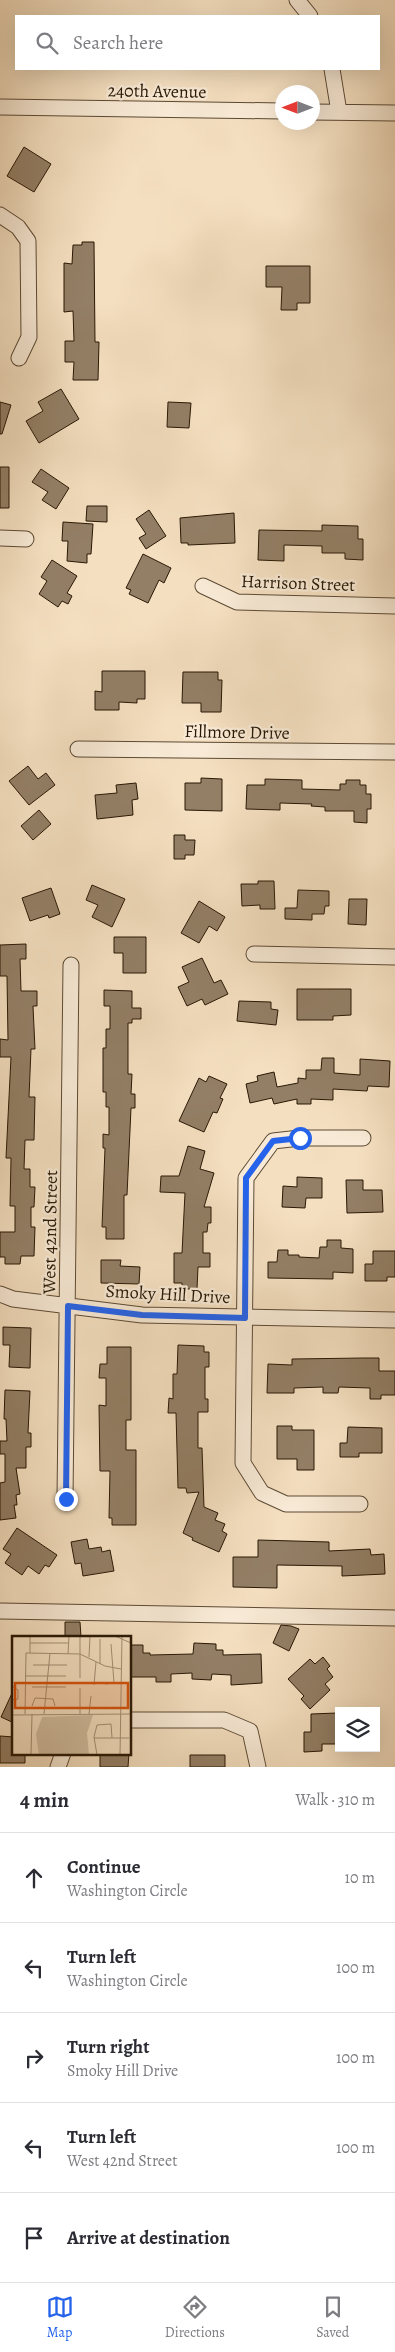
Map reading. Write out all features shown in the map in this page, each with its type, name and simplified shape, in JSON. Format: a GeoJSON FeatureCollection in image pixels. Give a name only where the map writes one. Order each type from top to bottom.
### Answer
{"type":"FeatureCollection","features":[{"type":"Feature","properties":{"kind":"street"},"geometry":{"type":"LineString","coordinates":[[296,0],[309,15]]}},
{"type":"Feature","properties":{"kind":"street"},"geometry":{"type":"LineString","coordinates":[[332,70],[339,112]]}},
{"type":"Feature","properties":{"kind":"street","name":"240th Avenue"},"geometry":{"type":"LineString","coordinates":[[0,108],[275,111]]}},
{"type":"Feature","properties":{"kind":"street"},"geometry":{"type":"LineString","coordinates":[[320,112],[395,113]]}},
{"type":"Feature","properties":{"kind":"street"},"geometry":{"type":"LineString","coordinates":[[0,215],[18,227],[28,241],[29,337],[19,358]]}},
{"type":"Feature","properties":{"kind":"street"},"geometry":{"type":"LineString","coordinates":[[0,538],[26,539]]}},
{"type":"Feature","properties":{"kind":"street","name":"Harrison Street"},"geometry":{"type":"LineString","coordinates":[[204,586],[237,602],[395,606]]}},
{"type":"Feature","properties":{"kind":"street","name":"Fillmore Drive"},"geometry":{"type":"LineString","coordinates":[[78,749],[395,752]]}},
{"type":"Feature","properties":{"kind":"street"},"geometry":{"type":"LineString","coordinates":[[254,954],[395,957]]}},
{"type":"Feature","properties":{"kind":"street","name":"West 42nd Street"},"geometry":{"type":"LineString","coordinates":[[66,1499],[72,965]]}},
{"type":"Feature","properties":{"kind":"street"},"geometry":{"type":"LineString","coordinates":[[360,1504],[286,1504],[262,1493],[243,1463],[246,1178],[273,1141],[300,1138],[363,1138]]}},
{"type":"Feature","properties":{"kind":"street","name":"Smoky Hill Drive"},"geometry":{"type":"LineString","coordinates":[[0,1294],[13,1299],[142,1315],[395,1320]]}},
{"type":"Feature","properties":{"kind":"street"},"geometry":{"type":"LineString","coordinates":[[0,1611],[395,1618]]}},
{"type":"Feature","properties":{"kind":"street"},"geometry":{"type":"LineString","coordinates":[[131,1720],[224,1720],[250,1731],[258,1767]]}},
{"type":"Feature","properties":{"kind":"street"},"geometry":{"type":"LineString","coordinates":[[58,1767],[63,1754]]}},
{"type":"Feature","properties":{"kind":"building"},"geometry":{"type":"Polygon","coordinates":[[[24,147],[51,164],[34,192],[7,176],[24,147]]]}},
{"type":"Feature","properties":{"kind":"building"},"geometry":{"type":"Polygon","coordinates":[[[82,242],[94,242],[95,342],[99,342],[98,380],[73,380],[74,362],[65,362],[65,341],[74,341],[73,311],[64,312],[64,263],[72,264],[73,245],[82,245],[82,242]]]}},
{"type":"Feature","properties":{"kind":"building"},"geometry":{"type":"Polygon","coordinates":[[[266,266],[310,266],[310,303],[297,303],[297,310],[281,310],[282,287],[266,287],[266,266]]]}},
{"type":"Feature","properties":{"kind":"building"},"geometry":{"type":"Polygon","coordinates":[[[61,389],[79,419],[39,443],[26,421],[43,411],[38,402],[61,389]]]}},
{"type":"Feature","properties":{"kind":"building"},"geometry":{"type":"Polygon","coordinates":[[[0,402],[11,405],[2,434],[0,434],[0,402]]]}},
{"type":"Feature","properties":{"kind":"building"},"geometry":{"type":"Polygon","coordinates":[[[168,402],[191,403],[189,428],[167,427],[168,402]]]}},
{"type":"Feature","properties":{"kind":"building"},"geometry":{"type":"Polygon","coordinates":[[[0,467],[9,467],[9,508],[0,508],[0,467]]]}},
{"type":"Feature","properties":{"kind":"building"},"geometry":{"type":"Polygon","coordinates":[[[41,469],[69,488],[56,509],[42,500],[48,492],[32,482],[41,469]]]}},
{"type":"Feature","properties":{"kind":"building"},"geometry":{"type":"Polygon","coordinates":[[[87,506],[107,506],[107,522],[86,521],[87,506]]]}},
{"type":"Feature","properties":{"kind":"building"},"geometry":{"type":"Polygon","coordinates":[[[149,510],[166,536],[146,549],[139,538],[146,534],[136,519],[149,510]]]}},
{"type":"Feature","properties":{"kind":"building"},"geometry":{"type":"Polygon","coordinates":[[[234,513],[235,543],[188,545],[188,543],[181,543],[180,518],[234,513]]]}},
{"type":"Feature","properties":{"kind":"building"},"geometry":{"type":"Polygon","coordinates":[[[63,522],[93,524],[91,554],[87,554],[87,563],[67,561],[68,541],[62,541],[63,522]]]}},
{"type":"Feature","properties":{"kind":"building"},"geometry":{"type":"Polygon","coordinates":[[[322,525],[358,526],[358,539],[363,539],[363,560],[345,559],[345,553],[322,553],[322,546],[284,545],[284,561],[258,560],[259,530],[322,531],[322,525]]]}},
{"type":"Feature","properties":{"kind":"building"},"geometry":{"type":"Polygon","coordinates":[[[143,554],[171,568],[164,583],[159,580],[148,603],[129,594],[131,590],[126,588],[143,554]]]}},
{"type":"Feature","properties":{"kind":"building"},"geometry":{"type":"Polygon","coordinates":[[[52,560],[77,576],[67,593],[72,596],[68,604],[62,601],[58,607],[39,594],[47,581],[41,577],[52,560]]]}},
{"type":"Feature","properties":{"kind":"building"},"geometry":{"type":"Polygon","coordinates":[[[102,671],[145,671],[145,699],[137,699],[137,703],[119,702],[119,710],[95,710],[95,691],[102,692],[102,671]]]}},
{"type":"Feature","properties":{"kind":"building"},"geometry":{"type":"Polygon","coordinates":[[[183,672],[218,672],[218,680],[222,680],[221,712],[201,712],[201,703],[182,703],[183,672]]]}},
{"type":"Feature","properties":{"kind":"building"},"geometry":{"type":"Polygon","coordinates":[[[28,766],[38,779],[46,773],[55,785],[29,805],[9,781],[28,766]]]}},
{"type":"Feature","properties":{"kind":"building"},"geometry":{"type":"Polygon","coordinates":[[[201,778],[222,779],[222,811],[185,810],[185,783],[201,783],[201,778]]]}},
{"type":"Feature","properties":{"kind":"building"},"geometry":{"type":"Polygon","coordinates":[[[265,779],[302,780],[302,789],[340,790],[340,784],[346,784],[346,780],[360,780],[360,785],[366,785],[366,794],[371,794],[371,809],[367,809],[367,823],[354,822],[354,811],[325,811],[325,807],[311,806],[312,804],[280,803],[280,810],[246,809],[247,785],[265,785],[265,779]]]}},
{"type":"Feature","properties":{"kind":"building"},"geometry":{"type":"Polygon","coordinates":[[[136,783],[138,799],[132,800],[133,815],[97,819],[95,795],[117,793],[116,785],[136,783]]]}},
{"type":"Feature","properties":{"kind":"building"},"geometry":{"type":"Polygon","coordinates":[[[39,810],[51,824],[33,840],[21,826],[39,810]]]}},
{"type":"Feature","properties":{"kind":"building"},"geometry":{"type":"Polygon","coordinates":[[[174,835],[185,835],[185,840],[195,840],[194,855],[185,855],[185,859],[174,859],[174,835]]]}},
{"type":"Feature","properties":{"kind":"building"},"geometry":{"type":"Polygon","coordinates":[[[258,881],[274,881],[275,909],[260,909],[260,905],[242,906],[241,884],[258,884],[258,881]]]}},
{"type":"Feature","properties":{"kind":"building"},"geometry":{"type":"Polygon","coordinates":[[[92,885],[125,899],[112,927],[92,917],[98,905],[86,900],[92,885]]]}},
{"type":"Feature","properties":{"kind":"building"},"geometry":{"type":"Polygon","coordinates":[[[51,888],[60,914],[49,918],[48,915],[30,921],[22,898],[51,888]]]}},
{"type":"Feature","properties":{"kind":"building"},"geometry":{"type":"Polygon","coordinates":[[[298,890],[329,891],[329,906],[325,906],[324,914],[312,914],[312,920],[285,919],[285,908],[297,908],[298,890]]]}},
{"type":"Feature","properties":{"kind":"building"},"geometry":{"type":"Polygon","coordinates":[[[349,899],[367,899],[366,925],[348,924],[349,899]]]}},
{"type":"Feature","properties":{"kind":"building"},"geometry":{"type":"Polygon","coordinates":[[[199,901],[225,917],[217,931],[209,926],[199,943],[181,933],[199,901]]]}},
{"type":"Feature","properties":{"kind":"building"},"geometry":{"type":"Polygon","coordinates":[[[114,937],[146,937],[146,973],[123,973],[123,953],[114,953],[114,937]]]}},
{"type":"Feature","properties":{"kind":"building"},"geometry":{"type":"Polygon","coordinates":[[[26,944],[26,959],[20,959],[21,991],[37,991],[37,1006],[33,1006],[35,1049],[31,1049],[29,1097],[35,1097],[34,1140],[25,1140],[24,1169],[30,1169],[30,1187],[35,1187],[34,1207],[31,1207],[31,1227],[35,1227],[34,1256],[21,1256],[20,1264],[5,1264],[5,1257],[0,1257],[0,1232],[15,1232],[15,1206],[10,1206],[11,1158],[6,1158],[11,1057],[0,1057],[0,1039],[8,1040],[7,976],[0,976],[0,945],[26,944]]]}},
{"type":"Feature","properties":{"kind":"building"},"geometry":{"type":"Polygon","coordinates":[[[202,958],[214,983],[221,980],[228,994],[205,1005],[202,999],[187,1006],[178,987],[189,982],[182,967],[202,958]]]}},
{"type":"Feature","properties":{"kind":"building"},"geometry":{"type":"Polygon","coordinates":[[[297,989],[351,989],[351,1015],[333,1016],[333,1020],[297,1020],[297,989]]]}},
{"type":"Feature","properties":{"kind":"building"},"geometry":{"type":"Polygon","coordinates":[[[104,990],[132,991],[132,1008],[141,1008],[141,1019],[132,1019],[132,1023],[128,1023],[128,1074],[132,1074],[131,1094],[135,1094],[135,1108],[131,1108],[127,1195],[124,1195],[124,1239],[106,1239],[106,1227],[102,1227],[105,1148],[103,1148],[103,1134],[109,1135],[109,1107],[106,1107],[106,1092],[103,1092],[103,1048],[106,1048],[106,1029],[110,1029],[110,1006],[104,1006],[104,990]]]}},
{"type":"Feature","properties":{"kind":"building"},"geometry":{"type":"Polygon","coordinates":[[[239,1001],[271,1002],[271,1009],[278,1010],[276,1025],[237,1021],[239,1001]]]}},
{"type":"Feature","properties":{"kind":"building"},"geometry":{"type":"Polygon","coordinates":[[[322,1058],[334,1058],[334,1073],[360,1075],[360,1059],[390,1061],[389,1087],[368,1086],[367,1091],[333,1089],[333,1100],[311,1099],[311,1104],[297,1104],[297,1099],[274,1104],[272,1098],[250,1103],[246,1084],[258,1081],[257,1076],[274,1072],[277,1087],[298,1083],[298,1078],[306,1079],[306,1070],[321,1070],[322,1058]]]}},
{"type":"Feature","properties":{"kind":"building"},"geometry":{"type":"Polygon","coordinates":[[[209,1076],[227,1084],[220,1098],[223,1099],[217,1113],[213,1112],[204,1132],[179,1121],[199,1078],[206,1082],[209,1076]]]}},
{"type":"Feature","properties":{"kind":"building"},"geometry":{"type":"Polygon","coordinates":[[[188,1146],[205,1151],[200,1169],[214,1173],[204,1207],[211,1207],[211,1223],[208,1223],[207,1232],[203,1232],[203,1253],[210,1253],[210,1267],[198,1267],[197,1289],[182,1289],[182,1283],[174,1283],[174,1253],[182,1253],[185,1193],[160,1192],[161,1176],[179,1176],[188,1146]]]}},
{"type":"Feature","properties":{"kind":"building"},"geometry":{"type":"Polygon","coordinates":[[[297,1177],[322,1178],[322,1198],[306,1198],[305,1208],[282,1207],[283,1186],[297,1187],[297,1177]]]}},
{"type":"Feature","properties":{"kind":"building"},"geometry":{"type":"Polygon","coordinates":[[[346,1180],[363,1180],[363,1190],[382,1190],[383,1212],[347,1213],[346,1180]]]}},
{"type":"Feature","properties":{"kind":"building"},"geometry":{"type":"Polygon","coordinates":[[[327,1240],[341,1240],[341,1248],[353,1249],[353,1273],[333,1272],[333,1279],[268,1278],[268,1262],[277,1262],[278,1250],[288,1250],[288,1255],[319,1258],[320,1247],[327,1247],[327,1240]]]}},
{"type":"Feature","properties":{"kind":"building"},"geometry":{"type":"Polygon","coordinates":[[[373,1251],[395,1251],[395,1277],[387,1277],[387,1281],[365,1281],[365,1264],[373,1264],[373,1251]]]}},
{"type":"Feature","properties":{"kind":"building"},"geometry":{"type":"Polygon","coordinates":[[[101,1260],[121,1260],[120,1266],[140,1267],[139,1284],[101,1283],[101,1260]]]}},
{"type":"Feature","properties":{"kind":"building"},"geometry":{"type":"Polygon","coordinates":[[[3,1327],[31,1328],[30,1368],[9,1367],[10,1345],[3,1345],[3,1327]]]}},
{"type":"Feature","properties":{"kind":"building"},"geometry":{"type":"Polygon","coordinates":[[[178,1345],[204,1346],[204,1352],[209,1352],[209,1367],[205,1367],[205,1399],[208,1399],[208,1412],[198,1412],[198,1448],[202,1448],[204,1507],[218,1513],[215,1520],[225,1524],[222,1531],[227,1534],[219,1552],[192,1540],[193,1538],[183,1533],[199,1492],[187,1493],[186,1488],[178,1488],[176,1413],[168,1413],[169,1398],[173,1399],[173,1374],[177,1374],[178,1345]]]}},
{"type":"Feature","properties":{"kind":"building"},"geometry":{"type":"Polygon","coordinates":[[[107,1347],[131,1347],[131,1420],[126,1420],[126,1450],[136,1450],[136,1525],[112,1525],[112,1518],[109,1518],[110,1471],[100,1471],[99,1405],[106,1406],[106,1378],[99,1378],[100,1364],[107,1364],[107,1347]]]}},
{"type":"Feature","properties":{"kind":"building"},"geometry":{"type":"Polygon","coordinates":[[[379,1358],[379,1371],[395,1371],[395,1395],[381,1395],[381,1399],[370,1399],[370,1388],[339,1387],[338,1393],[323,1393],[323,1387],[294,1388],[294,1393],[267,1393],[268,1364],[292,1365],[292,1359],[379,1358]]]}},
{"type":"Feature","properties":{"kind":"building"},"geometry":{"type":"Polygon","coordinates":[[[5,1390],[30,1391],[28,1433],[31,1433],[31,1447],[26,1447],[26,1468],[16,1468],[20,1494],[16,1495],[17,1505],[14,1505],[16,1518],[0,1520],[0,1483],[5,1482],[5,1454],[0,1454],[0,1441],[7,1441],[6,1419],[4,1419],[5,1390]]]}},
{"type":"Feature","properties":{"kind":"building"},"geometry":{"type":"Polygon","coordinates":[[[277,1426],[292,1426],[292,1430],[314,1430],[314,1470],[297,1470],[297,1459],[277,1459],[277,1426]]]}},
{"type":"Feature","properties":{"kind":"building"},"geometry":{"type":"Polygon","coordinates":[[[348,1427],[382,1428],[382,1453],[359,1453],[359,1457],[340,1457],[340,1443],[347,1443],[348,1427]]]}},
{"type":"Feature","properties":{"kind":"building"},"geometry":{"type":"Polygon","coordinates":[[[17,1528],[57,1555],[49,1567],[45,1565],[39,1574],[28,1566],[22,1575],[5,1563],[11,1554],[3,1549],[17,1528]]]}},
{"type":"Feature","properties":{"kind":"building"},"geometry":{"type":"Polygon","coordinates":[[[87,1539],[89,1549],[101,1547],[102,1552],[110,1550],[114,1571],[83,1576],[81,1563],[75,1564],[71,1542],[87,1539]]]}},
{"type":"Feature","properties":{"kind":"building"},"geometry":{"type":"Polygon","coordinates":[[[258,1540],[329,1542],[329,1551],[370,1549],[371,1555],[384,1554],[385,1574],[342,1576],[342,1566],[277,1565],[277,1588],[233,1587],[233,1557],[258,1557],[258,1540]]]}},
{"type":"Feature","properties":{"kind":"building"},"geometry":{"type":"Polygon","coordinates":[[[65,1622],[80,1622],[81,1636],[65,1636],[65,1622]]]}},
{"type":"Feature","properties":{"kind":"building"},"geometry":{"type":"Polygon","coordinates":[[[281,1625],[299,1629],[289,1651],[273,1643],[281,1625]]]}},
{"type":"Feature","properties":{"kind":"building"},"geometry":{"type":"Polygon","coordinates":[[[194,1643],[216,1644],[216,1650],[223,1650],[223,1655],[261,1654],[262,1683],[231,1685],[231,1675],[212,1674],[211,1680],[192,1679],[192,1673],[171,1674],[171,1682],[156,1682],[156,1677],[131,1677],[131,1645],[143,1645],[143,1653],[150,1653],[150,1655],[193,1654],[194,1643]]]}},
{"type":"Feature","properties":{"kind":"building"},"geometry":{"type":"Polygon","coordinates":[[[323,1657],[330,1666],[327,1669],[333,1677],[325,1684],[330,1690],[310,1709],[301,1699],[304,1696],[288,1679],[310,1659],[315,1664],[323,1657]]]}},
{"type":"Feature","properties":{"kind":"building"},"geometry":{"type":"Polygon","coordinates":[[[12,1693],[12,1722],[1,1717],[12,1693]]]}},
{"type":"Feature","properties":{"kind":"building"},"geometry":{"type":"Polygon","coordinates":[[[335,1713],[335,1744],[322,1744],[322,1751],[304,1752],[304,1732],[311,1732],[311,1714],[335,1713]]]}},
{"type":"Feature","properties":{"kind":"building"},"geometry":{"type":"Polygon","coordinates":[[[0,1736],[12,1737],[12,1754],[25,1754],[25,1763],[0,1763],[0,1736]]]}},
{"type":"Feature","properties":{"kind":"building"},"geometry":{"type":"Polygon","coordinates":[[[100,1754],[129,1754],[128,1767],[100,1767],[100,1754]]]}},
{"type":"Feature","properties":{"kind":"building"},"geometry":{"type":"Polygon","coordinates":[[[190,1755],[225,1755],[225,1767],[190,1767],[190,1755]]]}},
{"type":"Feature","properties":{"kind":"route"},"geometry":{"type":"LineString","coordinates":[[66,1499],[68,1306],[142,1315],[245,1318],[246,1178],[273,1141],[300,1138]]}}]}
